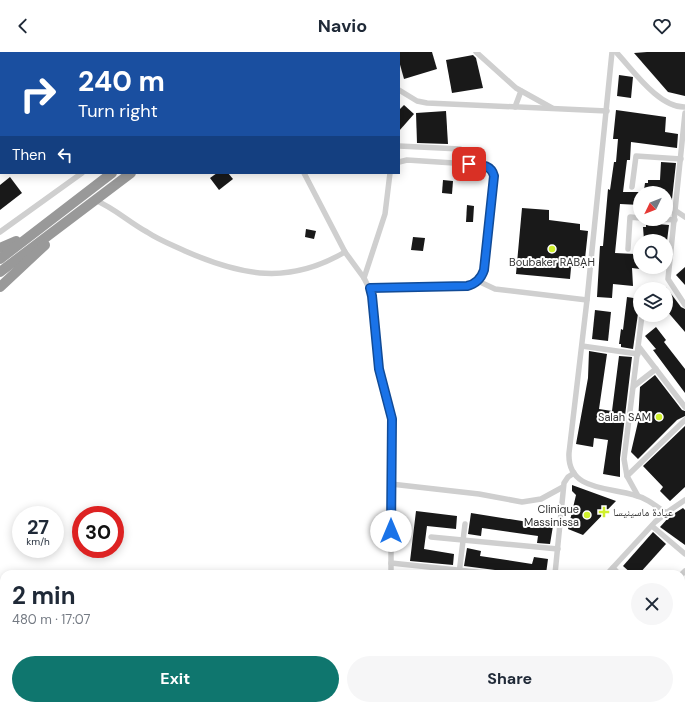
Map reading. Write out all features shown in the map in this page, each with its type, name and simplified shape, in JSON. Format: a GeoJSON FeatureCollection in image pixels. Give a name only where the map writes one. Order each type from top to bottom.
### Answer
{"type":"FeatureCollection","features":[{"type":"Feature","properties":{"kind":"highway"},"geometry":{"type":"LineString","coordinates":[[0,259],[111,174]]}},
{"type":"Feature","properties":{"kind":"highway"},"geometry":{"type":"LineString","coordinates":[[0,272],[130,174]]}},
{"type":"Feature","properties":{"kind":"highway"},"geometry":{"type":"LineString","coordinates":[[0,287],[79,213]]}},
{"type":"Feature","properties":{"kind":"highway"},"geometry":{"type":"LineString","coordinates":[[0,248],[33,233]]}},
{"type":"Feature","properties":{"kind":"street"},"geometry":{"type":"LineString","coordinates":[[476,52],[521,91],[554,109]]}},
{"type":"Feature","properties":{"kind":"street"},"geometry":{"type":"LineString","coordinates":[[615,52],[662,100],[675,107],[685,108]]}},
{"type":"Feature","properties":{"kind":"street"},"geometry":{"type":"LineString","coordinates":[[615,52],[607,111],[569,464],[574,473],[585,482],[598,488],[638,496],[649,500],[666,513]]}},
{"type":"Feature","properties":{"kind":"street"},"geometry":{"type":"LineString","coordinates":[[400,91],[417,101],[427,103],[607,111]]}},
{"type":"Feature","properties":{"kind":"street"},"geometry":{"type":"LineString","coordinates":[[515,107],[521,91]]}},
{"type":"Feature","properties":{"kind":"street"},"geometry":{"type":"LineString","coordinates":[[685,113],[668,279],[685,305]]}},
{"type":"Feature","properties":{"kind":"street"},"geometry":{"type":"LineString","coordinates":[[400,146],[460,149]]}},
{"type":"Feature","properties":{"kind":"street"},"geometry":{"type":"LineString","coordinates":[[632,187],[636,156],[681,159]]}},
{"type":"Feature","properties":{"kind":"street"},"geometry":{"type":"LineString","coordinates":[[370,288],[467,286],[478,281],[484,270],[494,176],[493,171],[485,165],[407,160],[400,162]]}},
{"type":"Feature","properties":{"kind":"street"},"geometry":{"type":"LineString","coordinates":[[0,232],[81,174]]}},
{"type":"Feature","properties":{"kind":"street"},"geometry":{"type":"LineString","coordinates":[[305,174],[345,252],[364,278],[370,288],[372,296],[379,369],[392,419],[391,570]]}},
{"type":"Feature","properties":{"kind":"street"},"geometry":{"type":"LineString","coordinates":[[364,278],[385,214],[390,174]]}},
{"type":"Feature","properties":{"kind":"street"},"geometry":{"type":"LineString","coordinates":[[95,200],[109,206],[142,230],[161,240],[217,265],[236,270],[260,273],[301,271],[318,267],[345,252]]}},
{"type":"Feature","properties":{"kind":"street"},"geometry":{"type":"LineString","coordinates":[[676,211],[685,217]]}},
{"type":"Feature","properties":{"kind":"street"},"geometry":{"type":"LineString","coordinates":[[628,249],[630,217],[633,217]]}},
{"type":"Feature","properties":{"kind":"street"},"geometry":{"type":"LineString","coordinates":[[478,281],[495,289],[587,300]]}},
{"type":"Feature","properties":{"kind":"street"},"geometry":{"type":"LineString","coordinates":[[638,496],[627,476],[624,459],[641,322]]}},
{"type":"Feature","properties":{"kind":"street"},"geometry":{"type":"LineString","coordinates":[[582,346],[638,354]]}},
{"type":"Feature","properties":{"kind":"street"},"geometry":{"type":"LineString","coordinates":[[639,347],[685,407]]}},
{"type":"Feature","properties":{"kind":"street"},"geometry":{"type":"LineString","coordinates":[[634,386],[656,369]]}},
{"type":"Feature","properties":{"kind":"street"},"geometry":{"type":"LineString","coordinates":[[627,476],[685,420]]}},
{"type":"Feature","properties":{"kind":"street"},"geometry":{"type":"LineString","coordinates":[[555,570],[563,487],[568,477],[574,473]]}},
{"type":"Feature","properties":{"kind":"street"},"geometry":{"type":"LineString","coordinates":[[391,484],[479,494],[522,502],[541,499],[563,487]]}},
{"type":"Feature","properties":{"kind":"street"},"geometry":{"type":"LineString","coordinates":[[613,568],[652,526],[666,513],[685,500]]}},
{"type":"Feature","properties":{"kind":"street"},"geometry":{"type":"LineString","coordinates":[[459,570],[465,524]]}},
{"type":"Feature","properties":{"kind":"street"},"geometry":{"type":"LineString","coordinates":[[652,526],[685,554]]}},
{"type":"Feature","properties":{"kind":"street"},"geometry":{"type":"LineString","coordinates":[[431,537],[558,549]]}},
{"type":"Feature","properties":{"kind":"street"},"geometry":{"type":"LineString","coordinates":[[392,563],[444,570]]}},
{"type":"Feature","properties":{"kind":"building"},"geometry":{"type":"Polygon","coordinates":[[[400,52],[432,52],[437,69],[404,79],[400,65],[400,52]]]}},
{"type":"Feature","properties":{"kind":"building"},"geometry":{"type":"Polygon","coordinates":[[[685,52],[685,96],[668,92],[634,53],[685,52]]]}},
{"type":"Feature","properties":{"kind":"building"},"geometry":{"type":"Polygon","coordinates":[[[473,55],[476,58],[483,88],[452,93],[446,60],[473,55]]]}},
{"type":"Feature","properties":{"kind":"building"},"geometry":{"type":"Polygon","coordinates":[[[619,75],[633,77],[631,98],[617,96],[619,75]]]}},
{"type":"Feature","properties":{"kind":"building"},"geometry":{"type":"Polygon","coordinates":[[[404,105],[414,114],[400,130],[400,109],[404,105]]]}},
{"type":"Feature","properties":{"kind":"building"},"geometry":{"type":"Polygon","coordinates":[[[616,110],[666,117],[665,132],[678,134],[677,148],[631,142],[630,160],[627,160],[623,192],[633,192],[633,205],[620,204],[615,253],[633,254],[633,286],[613,284],[612,298],[597,297],[600,246],[603,246],[608,189],[610,190],[614,162],[616,162],[618,139],[613,139],[616,110]]]}},
{"type":"Feature","properties":{"kind":"building"},"geometry":{"type":"Polygon","coordinates":[[[446,111],[448,144],[417,143],[416,113],[446,111]]]}},
{"type":"Feature","properties":{"kind":"building"},"geometry":{"type":"Polygon","coordinates":[[[661,162],[676,163],[673,190],[673,186],[645,186],[645,183],[648,183],[648,180],[660,180],[661,162]]]}},
{"type":"Feature","properties":{"kind":"building"},"geometry":{"type":"Polygon","coordinates":[[[216,174],[229,174],[233,179],[219,190],[210,178],[216,174]]]}},
{"type":"Feature","properties":{"kind":"building"},"geometry":{"type":"Polygon","coordinates":[[[10,177],[22,193],[0,210],[0,185],[10,177]]]}},
{"type":"Feature","properties":{"kind":"building"},"geometry":{"type":"Polygon","coordinates":[[[443,180],[453,181],[452,194],[442,193],[443,180]]]}},
{"type":"Feature","properties":{"kind":"building"},"geometry":{"type":"Polygon","coordinates":[[[467,205],[474,206],[473,222],[466,222],[467,205]]]}},
{"type":"Feature","properties":{"kind":"building","name":"Boubaker RABAH"},"geometry":{"type":"Polygon","coordinates":[[[522,208],[549,210],[549,220],[580,224],[580,230],[588,231],[584,268],[571,268],[570,279],[516,274],[522,208]]]}},
{"type":"Feature","properties":{"kind":"building"},"geometry":{"type":"Polygon","coordinates":[[[669,226],[668,234],[644,234],[643,227],[669,226]]]}},
{"type":"Feature","properties":{"kind":"building"},"geometry":{"type":"Polygon","coordinates":[[[306,229],[316,231],[314,239],[305,237],[306,229]]]}},
{"type":"Feature","properties":{"kind":"building"},"geometry":{"type":"Polygon","coordinates":[[[413,237],[425,238],[423,251],[411,250],[413,237]]]}},
{"type":"Feature","properties":{"kind":"building"},"geometry":{"type":"Polygon","coordinates":[[[685,267],[685,285],[676,275],[685,267]]]}},
{"type":"Feature","properties":{"kind":"building"},"geometry":{"type":"Polygon","coordinates":[[[673,296],[681,307],[685,309],[685,332],[673,318],[673,296]]]}},
{"type":"Feature","properties":{"kind":"building"},"geometry":{"type":"Polygon","coordinates":[[[627,297],[633,298],[633,322],[637,322],[633,349],[621,347],[621,344],[619,344],[621,329],[623,330],[627,297]]]}},
{"type":"Feature","properties":{"kind":"building"},"geometry":{"type":"Polygon","coordinates":[[[595,310],[611,312],[608,341],[592,339],[595,310]]]}},
{"type":"Feature","properties":{"kind":"building"},"geometry":{"type":"Polygon","coordinates":[[[656,327],[666,340],[664,342],[685,369],[685,393],[653,350],[656,349],[645,336],[656,327]]]}},
{"type":"Feature","properties":{"kind":"building"},"geometry":{"type":"Polygon","coordinates":[[[589,351],[607,354],[599,409],[612,411],[619,356],[632,357],[620,458],[620,477],[603,474],[608,440],[594,438],[593,447],[576,444],[588,378],[589,351]]]}},
{"type":"Feature","properties":{"kind":"building","name":"Salah SAM"},"geometry":{"type":"Polygon","coordinates":[[[655,375],[682,410],[685,411],[685,416],[677,420],[638,459],[631,452],[638,422],[640,387],[655,375]]]}},
{"type":"Feature","properties":{"kind":"building"},"geometry":{"type":"Polygon","coordinates":[[[685,426],[685,487],[670,501],[660,491],[663,487],[643,466],[685,426]]]}},
{"type":"Feature","properties":{"kind":"building","name":"Clinique Massinissa"},"geometry":{"type":"Polygon","coordinates":[[[572,485],[616,501],[583,535],[568,529],[576,495],[572,491],[572,485]]]}},
{"type":"Feature","properties":{"kind":"building"},"geometry":{"type":"Polygon","coordinates":[[[683,508],[685,510],[685,545],[660,527],[670,516],[683,508]]]}},
{"type":"Feature","properties":{"kind":"building"},"geometry":{"type":"Polygon","coordinates":[[[416,511],[457,516],[456,529],[427,526],[424,549],[454,554],[453,565],[410,561],[416,511]]]}},
{"type":"Feature","properties":{"kind":"building"},"geometry":{"type":"Polygon","coordinates":[[[471,513],[553,526],[550,544],[537,543],[538,536],[482,528],[481,536],[468,534],[471,513]]]}},
{"type":"Feature","properties":{"kind":"building"},"geometry":{"type":"Polygon","coordinates":[[[653,532],[666,544],[643,570],[628,570],[623,566],[653,532]]]}},
{"type":"Feature","properties":{"kind":"building"},"geometry":{"type":"Polygon","coordinates":[[[467,548],[481,551],[480,556],[532,564],[534,557],[548,559],[547,570],[495,570],[464,566],[467,548]]]}},
{"type":"Feature","properties":{"kind":"place","name":"Boubaker RABAH"},"geometry":{"type":"Point","coordinates":[552,249]}},
{"type":"Feature","properties":{"kind":"place","name":"Salah SAM"},"geometry":{"type":"Point","coordinates":[659,417]}},
{"type":"Feature","properties":{"kind":"place","name":"عيادة ماسينيسا"},"geometry":{"type":"Point","coordinates":[604,512]}},
{"type":"Feature","properties":{"kind":"place","name":"Clinique Massinissa"},"geometry":{"type":"Point","coordinates":[587,515]}},
{"type":"Feature","properties":{"kind":"route"},"geometry":{"type":"LineString","coordinates":[[391,531],[392,419],[389,402],[379,369],[370,288],[467,286],[478,281],[484,270],[494,176],[493,171],[485,165],[469,164]]}}]}
